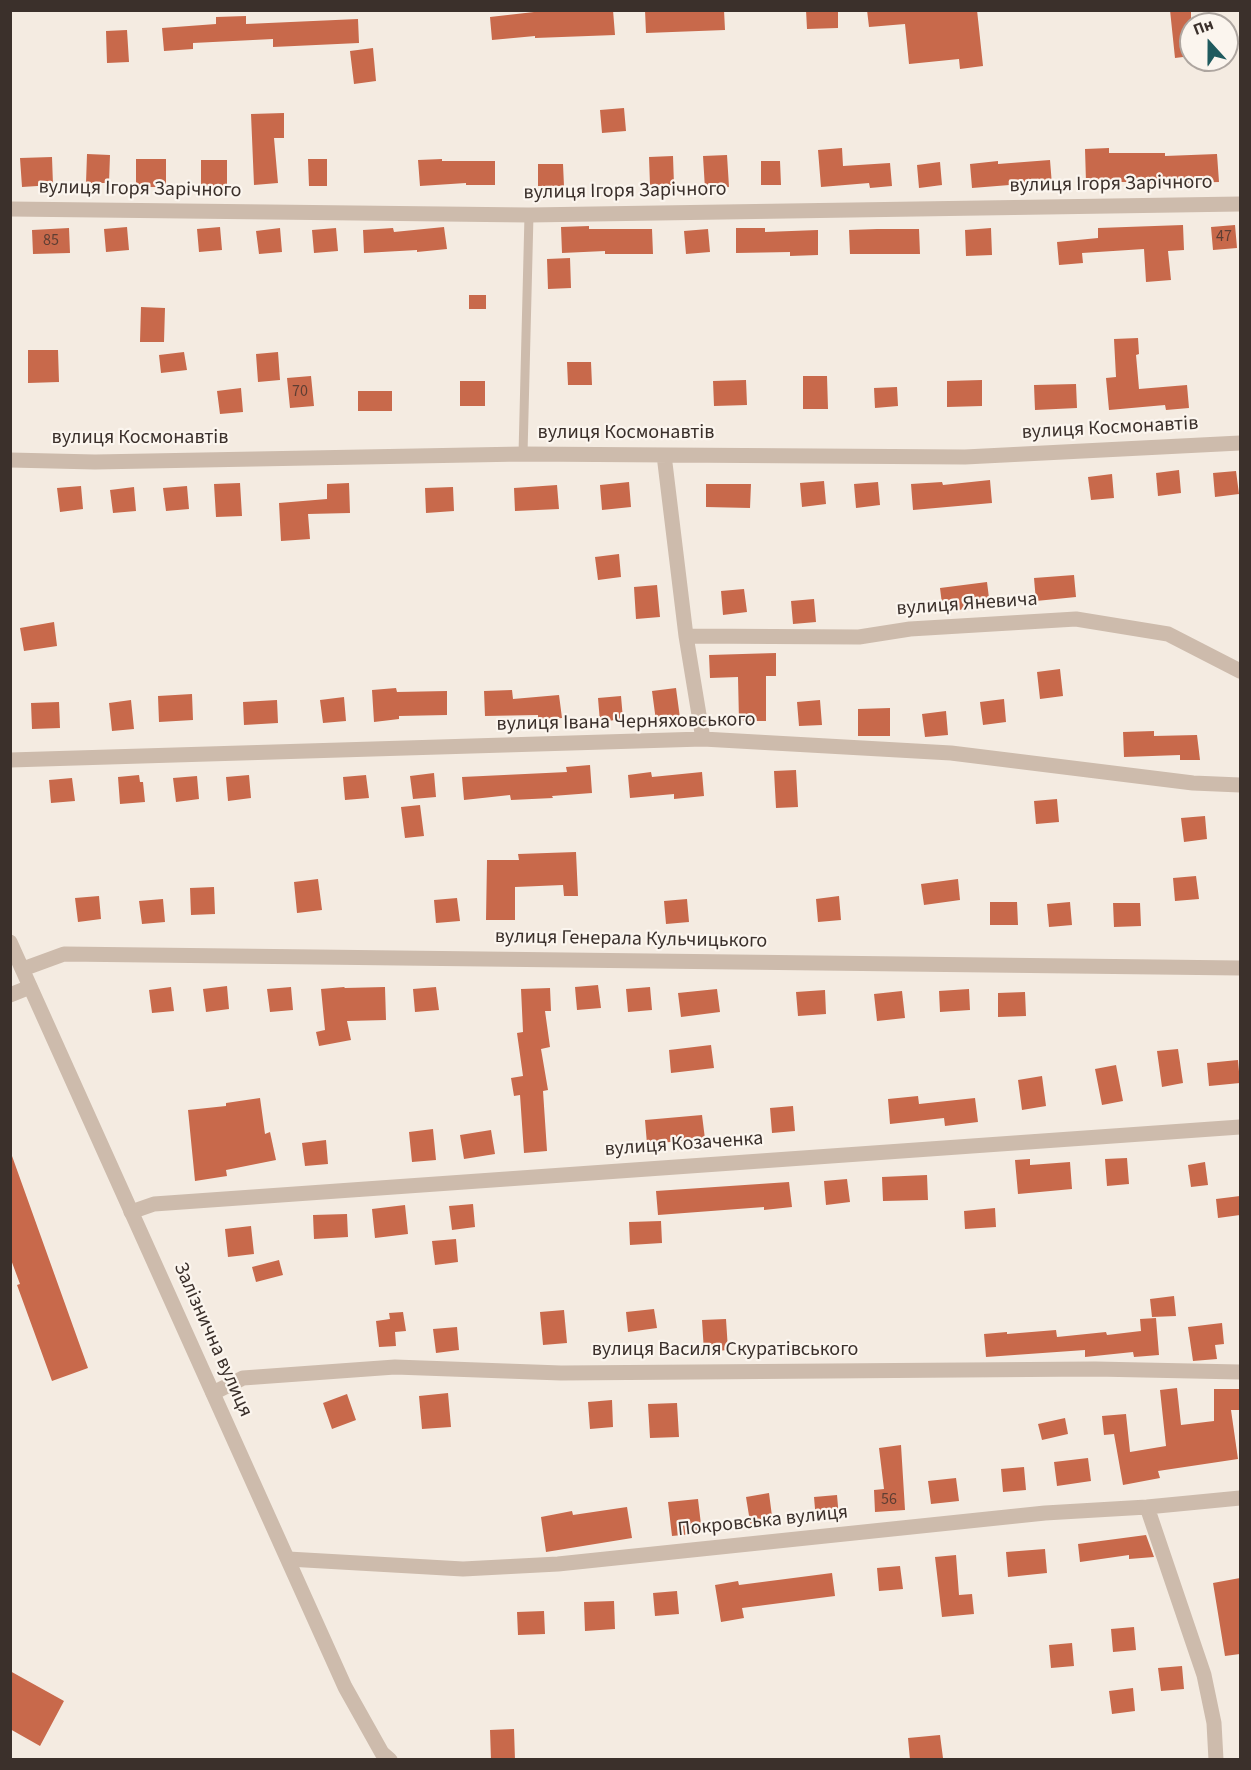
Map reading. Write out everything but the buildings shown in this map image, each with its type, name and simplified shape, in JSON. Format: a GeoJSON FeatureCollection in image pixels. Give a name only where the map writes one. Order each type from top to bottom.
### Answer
{"type":"FeatureCollection","features":[{"type":"Feature","properties":{"kind":"street","name":"вулиця Ігоря Зарічного"},"geometry":{"type":"LineString","coordinates":[[10,209],[529,215],[1240,204]]}},
{"type":"Feature","properties":{"kind":"street","name":"вулиця Космонавтів"},"geometry":{"type":"LineString","coordinates":[[10,460],[95,462],[523,454],[965,457],[1240,443]]}},
{"type":"Feature","properties":{"kind":"street"},"geometry":{"type":"LineString","coordinates":[[664,455],[686,636],[703,739]]}},
{"type":"Feature","properties":{"kind":"street","name":"вулиця Яневича"},"geometry":{"type":"LineString","coordinates":[[686,636],[859,637],[910,629],[1076,619],[1168,634],[1240,671]]}},
{"type":"Feature","properties":{"kind":"street","name":"вулиця Івана Черняховського"},"geometry":{"type":"LineString","coordinates":[[10,760],[703,739],[951,753],[1193,783],[1240,785]]}},
{"type":"Feature","properties":{"kind":"street","name":"Залізнична вулиця"},"geometry":{"type":"LineString","coordinates":[[10,942],[345,1688],[386,1756]]}},
{"type":"Feature","properties":{"kind":"street","name":"вулиця Генерала Кульчицького"},"geometry":{"type":"LineString","coordinates":[[22,969],[64,954],[1240,968]]}},
{"type":"Feature","properties":{"kind":"street"},"geometry":{"type":"LineString","coordinates":[[10,995],[30,987]]}},
{"type":"Feature","properties":{"kind":"street","name":"вулиця Козаченка"},"geometry":{"type":"LineString","coordinates":[[131,1212],[154,1204],[1240,1126]]}},
{"type":"Feature","properties":{"kind":"street","name":"вулиця Василя Скуратівського"},"geometry":{"type":"LineString","coordinates":[[213,1393],[243,1378],[395,1367],[561,1373],[1083,1369],[1240,1372]]}},
{"type":"Feature","properties":{"kind":"street","name":"Покровська вулиця"},"geometry":{"type":"LineString","coordinates":[[288,1559],[464,1569],[558,1564],[1045,1513],[1148,1507],[1240,1498]]}},
{"type":"Feature","properties":{"kind":"street"},"geometry":{"type":"LineString","coordinates":[[1148,1507],[1204,1675],[1214,1723],[1216,1760]]}},
{"type":"Feature","properties":{"kind":"lane"},"geometry":{"type":"LineString","coordinates":[[523,454],[529,215]]}}]}
